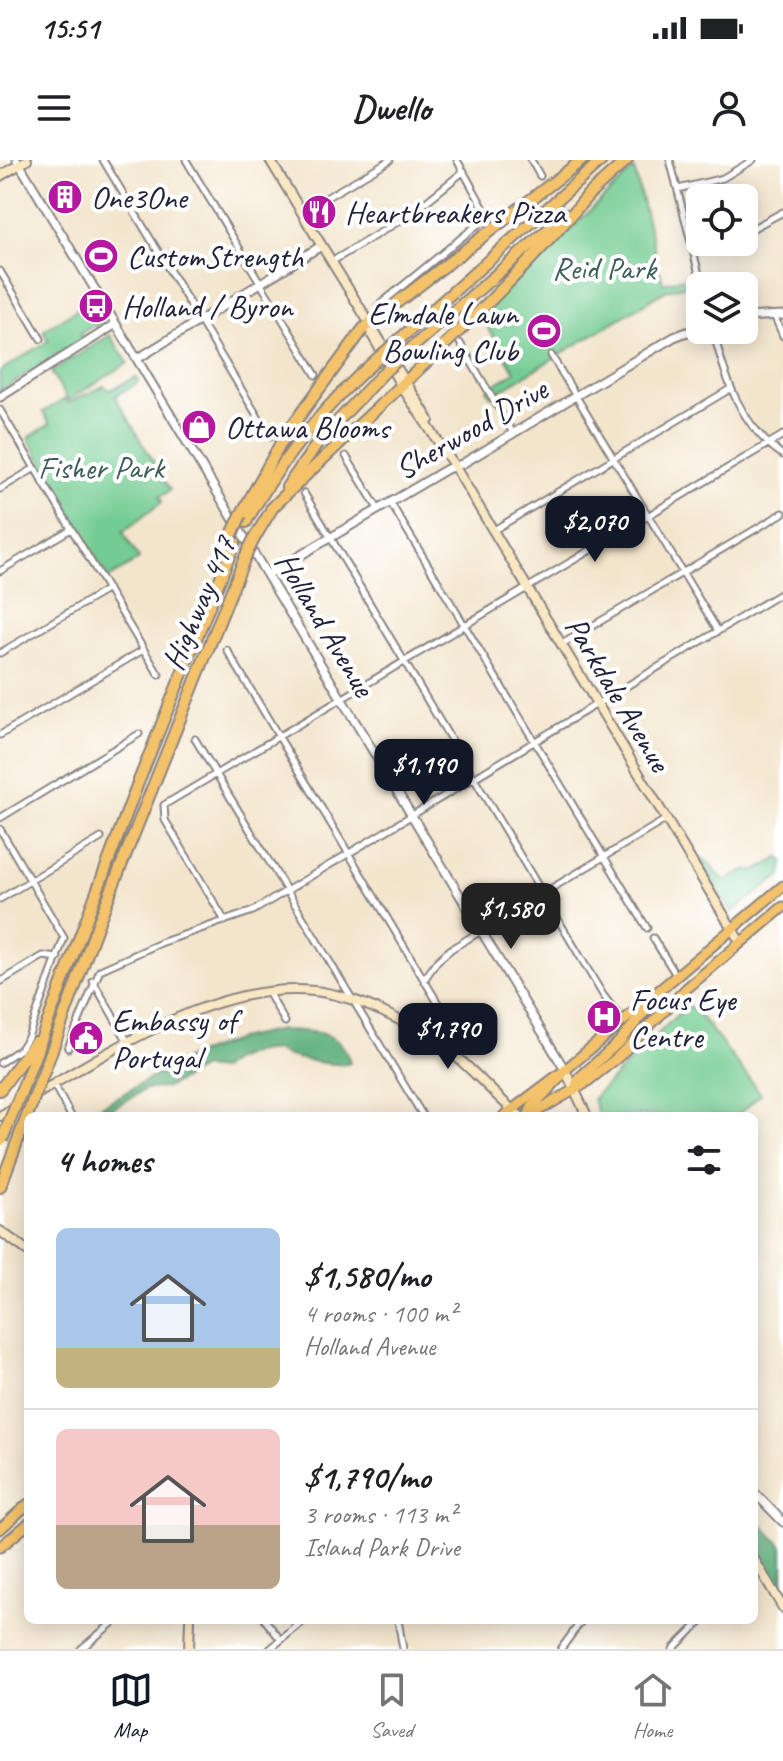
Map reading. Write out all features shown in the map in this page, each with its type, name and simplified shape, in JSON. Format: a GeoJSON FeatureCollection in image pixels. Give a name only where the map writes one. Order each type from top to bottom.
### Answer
{"type":"FeatureCollection","features":[{"type":"Feature","properties":{"kind":"highway"},"geometry":{"type":"LineString","coordinates":[[1,1144],[232,540],[286,434],[369,323],[582,160]]}},
{"type":"Feature","properties":{"kind":"highway"},"geometry":{"type":"LineString","coordinates":[[243,518],[311,426],[378,358],[602,160]]}},
{"type":"Feature","properties":{"kind":"highway","name":"Highway 417"},"geometry":{"type":"LineString","coordinates":[[29,1112],[99,921],[245,557],[271,509],[319,441],[386,370],[627,160]]}},
{"type":"Feature","properties":{"kind":"highway"},"geometry":{"type":"LineString","coordinates":[[271,509],[405,384],[555,235],[590,193]]}},
{"type":"Feature","properties":{"kind":"highway"},"geometry":{"type":"LineString","coordinates":[[0,1090],[44,1027]]}},
{"type":"Feature","properties":{"kind":"highway","name":"Highway 417"},"geometry":{"type":"LineString","coordinates":[[0,1187],[24,1124]]}},
{"type":"Feature","properties":{"kind":"main road","name":"Parkdale Avenue"},"geometry":{"type":"LineString","coordinates":[[271,160],[740,942]]}},
{"type":"Feature","properties":{"kind":"main road"},"geometry":{"type":"LineString","coordinates":[[0,176],[21,162]]}},
{"type":"Feature","properties":{"kind":"main road"},"geometry":{"type":"LineString","coordinates":[[513,1112],[783,886]]}},
{"type":"Feature","properties":{"kind":"main road"},"geometry":{"type":"LineString","coordinates":[[536,1112],[575,1090],[617,1058],[681,993],[783,907]]}},
{"type":"Feature","properties":{"kind":"main road"},"geometry":{"type":"LineString","coordinates":[[575,1090],[579,1078],[620,1041],[676,975]]}},
{"type":"Feature","properties":{"kind":"main road"},"geometry":{"type":"LineString","coordinates":[[0,1116],[128,1043],[197,1012],[268,992],[311,991],[356,1003],[406,1026],[458,1058],[509,1112]]}},
{"type":"Feature","properties":{"kind":"main road"},"geometry":{"type":"LineString","coordinates":[[530,1112],[556,1086],[565,1070]]}},
{"type":"Feature","properties":{"kind":"main road","name":"Holland Avenue"},"geometry":{"type":"LineString","coordinates":[[565,1070],[585,1112]]}},
{"type":"Feature","properties":{"kind":"main road"},"geometry":{"type":"LineString","coordinates":[[0,1231],[24,1248]]}},
{"type":"Feature","properties":{"kind":"main road"},"geometry":{"type":"LineString","coordinates":[[0,1529],[24,1508]]}},
{"type":"Feature","properties":{"kind":"main road"},"geometry":{"type":"LineString","coordinates":[[0,1547],[24,1527]]}},
{"type":"Feature","properties":{"kind":"main road"},"geometry":{"type":"LineString","coordinates":[[758,1566],[783,1608]]}},
{"type":"Feature","properties":{"kind":"main road"},"geometry":{"type":"LineString","coordinates":[[189,1649],[190,1624]]}},
{"type":"Feature","properties":{"kind":"street"},"geometry":{"type":"LineString","coordinates":[[103,160],[270,437]]}},
{"type":"Feature","properties":{"kind":"street"},"geometry":{"type":"LineString","coordinates":[[186,160],[316,375]]}},
{"type":"Feature","properties":{"kind":"street"},"geometry":{"type":"LineString","coordinates":[[304,216],[390,160]]}},
{"type":"Feature","properties":{"kind":"street"},"geometry":{"type":"LineString","coordinates":[[378,306],[488,216],[457,160]]}},
{"type":"Feature","properties":{"kind":"street"},"geometry":{"type":"LineString","coordinates":[[531,160],[540,176]]}},
{"type":"Feature","properties":{"kind":"street"},"geometry":{"type":"LineString","coordinates":[[670,160],[686,221]]}},
{"type":"Feature","properties":{"kind":"street"},"geometry":{"type":"LineString","coordinates":[[678,189],[723,178],[753,160]]}},
{"type":"Feature","properties":{"kind":"street","name":"Holland Avenue"},"geometry":{"type":"LineString","coordinates":[[21,162],[565,1070]]}},
{"type":"Feature","properties":{"kind":"street"},"geometry":{"type":"LineString","coordinates":[[331,262],[411,214],[464,171]]}},
{"type":"Feature","properties":{"kind":"street"},"geometry":{"type":"LineString","coordinates":[[758,225],[783,212]]}},
{"type":"Feature","properties":{"kind":"street"},"geometry":{"type":"LineString","coordinates":[[137,359],[261,285],[320,244]]}},
{"type":"Feature","properties":{"kind":"street"},"geometry":{"type":"LineString","coordinates":[[0,271],[41,339]]}},
{"type":"Feature","properties":{"kind":"street"},"geometry":{"type":"LineString","coordinates":[[758,316],[778,315],[783,336]]}},
{"type":"Feature","properties":{"kind":"street"},"geometry":{"type":"LineString","coordinates":[[0,397],[116,324]]}},
{"type":"Feature","properties":{"kind":"street","name":"Sherwood Drive"},"geometry":{"type":"LineString","coordinates":[[267,575],[686,332]]}},
{"type":"Feature","properties":{"kind":"street"},"geometry":{"type":"LineString","coordinates":[[460,343],[514,434]]}},
{"type":"Feature","properties":{"kind":"street"},"geometry":{"type":"LineString","coordinates":[[717,344],[730,389],[759,438],[783,455]]}},
{"type":"Feature","properties":{"kind":"street"},"geometry":{"type":"LineString","coordinates":[[551,355],[718,631]]}},
{"type":"Feature","properties":{"kind":"street"},"geometry":{"type":"LineString","coordinates":[[493,531],[730,389]]}},
{"type":"Feature","properties":{"kind":"street"},"geometry":{"type":"LineString","coordinates":[[0,410],[159,675]]}},
{"type":"Feature","properties":{"kind":"street"},"geometry":{"type":"LineString","coordinates":[[225,921],[165,820],[164,805],[463,623],[783,435]]}},
{"type":"Feature","properties":{"kind":"street"},"geometry":{"type":"LineString","coordinates":[[346,456],[378,509]]}},
{"type":"Feature","properties":{"kind":"street"},"geometry":{"type":"LineString","coordinates":[[0,489],[35,468]]}},
{"type":"Feature","properties":{"kind":"street"},"geometry":{"type":"LineString","coordinates":[[304,493],[601,993],[622,1020]]}},
{"type":"Feature","properties":{"kind":"street"},"geometry":{"type":"LineString","coordinates":[[390,502],[647,928]]}},
{"type":"Feature","properties":{"kind":"street"},"geometry":{"type":"LineString","coordinates":[[561,645],[783,513]]}},
{"type":"Feature","properties":{"kind":"street"},"geometry":{"type":"LineString","coordinates":[[0,571],[72,528]]}},
{"type":"Feature","properties":{"kind":"street"},"geometry":{"type":"LineString","coordinates":[[0,653],[108,589]]}},
{"type":"Feature","properties":{"kind":"street"},"geometry":{"type":"LineString","coordinates":[[68,1048],[93,980],[100,970],[253,911],[783,592]]}},
{"type":"Feature","properties":{"kind":"street"},"geometry":{"type":"LineString","coordinates":[[0,735],[143,650]]}},
{"type":"Feature","properties":{"kind":"street"},"geometry":{"type":"LineString","coordinates":[[227,650],[464,1047],[458,1058]]}},
{"type":"Feature","properties":{"kind":"street"},"geometry":{"type":"LineString","coordinates":[[0,818],[139,734]]}},
{"type":"Feature","properties":{"kind":"street"},"geometry":{"type":"LineString","coordinates":[[195,739],[421,1112]]}},
{"type":"Feature","properties":{"kind":"street"},"geometry":{"type":"LineString","coordinates":[[424,980],[437,961],[480,931],[665,820]]}},
{"type":"Feature","properties":{"kind":"street"},"geometry":{"type":"LineString","coordinates":[[0,829],[63,936],[58,958],[25,1042],[0,1063]]}},
{"type":"Feature","properties":{"kind":"street"},"geometry":{"type":"LineString","coordinates":[[0,899],[101,838]]}},
{"type":"Feature","properties":{"kind":"street"},"geometry":{"type":"LineString","coordinates":[[653,938],[676,975]]}},
{"type":"Feature","properties":{"kind":"street"},"geometry":{"type":"LineString","coordinates":[[0,982],[43,956],[58,958]]}},
{"type":"Feature","properties":{"kind":"street"},"geometry":{"type":"LineString","coordinates":[[93,980],[128,1043]]}},
{"type":"Feature","properties":{"kind":"street"},"geometry":{"type":"LineString","coordinates":[[268,992],[285,1022]]}},
{"type":"Feature","properties":{"kind":"street"},"geometry":{"type":"LineString","coordinates":[[54,1085],[69,1112]]}},
{"type":"Feature","properties":{"kind":"street"},"geometry":{"type":"LineString","coordinates":[[758,1496],[783,1522]]}},
{"type":"Feature","properties":{"kind":"street"},"geometry":{"type":"LineString","coordinates":[[81,1649],[111,1624]]}},
{"type":"Feature","properties":{"kind":"street"},"geometry":{"type":"LineString","coordinates":[[268,1624],[281,1640]]}},
{"type":"Feature","properties":{"kind":"street"},"geometry":{"type":"LineString","coordinates":[[270,1649],[300,1624]]}},
{"type":"Feature","properties":{"kind":"street"},"geometry":{"type":"LineString","coordinates":[[399,1624],[403,1649]]}},
{"type":"Feature","properties":{"kind":"street"},"geometry":{"type":"LineString","coordinates":[[561,1649],[579,1624]]}},
{"type":"Feature","properties":{"kind":"street"},"geometry":{"type":"LineString","coordinates":[[673,1649],[698,1624]]}},
{"type":"Feature","properties":{"kind":"green space","name":"Reid Park"},"geometry":{"type":"Polygon","coordinates":[[[634,169],[663,283],[686,278],[686,285],[667,290],[491,396],[487,389],[515,372],[480,315],[634,169]]]}},
{"type":"Feature","properties":{"kind":"green space"},"geometry":{"type":"Polygon","coordinates":[[[93,299],[104,318],[103,324],[97,329],[94,325],[80,334],[83,339],[0,391],[0,371],[48,341],[43,331],[93,299]]]}},
{"type":"Feature","properties":{"kind":"green space"},"geometry":{"type":"Polygon","coordinates":[[[110,335],[128,363],[68,400],[51,372],[110,335]]]}},
{"type":"Feature","properties":{"kind":"green space","name":"Fisher Park"},"geometry":{"type":"Polygon","coordinates":[[[136,377],[139,382],[115,396],[170,490],[160,497],[162,502],[123,532],[139,559],[108,579],[28,438],[50,424],[43,412],[65,399],[68,403],[104,386],[111,390],[136,377]]]}},
{"type":"Feature","properties":{"kind":"green space"},"geometry":{"type":"Polygon","coordinates":[[[779,858],[783,860],[782,875],[732,912],[699,862],[704,859],[725,881],[747,869],[754,872],[779,858]]]}},
{"type":"Feature","properties":{"kind":"green space"},"geometry":{"type":"Polygon","coordinates":[[[687,1005],[697,1012],[761,1094],[741,1112],[597,1112],[593,1098],[687,1005]]]}},
{"type":"Feature","properties":{"kind":"green space"},"geometry":{"type":"Polygon","coordinates":[[[280,1030],[323,1034],[340,1043],[350,1063],[312,1061],[276,1050],[261,1052],[240,1058],[221,1070],[203,1068],[166,1088],[146,1089],[106,1112],[91,1112],[189,1057],[238,1039],[280,1030]]]}},
{"type":"Feature","properties":{"kind":"green space"},"geometry":{"type":"Polygon","coordinates":[[[758,1521],[783,1547],[783,1592],[758,1551],[758,1521]]]}},
{"type":"Feature","properties":{"kind":"place","name":"One3One"},"geometry":{"type":"Point","coordinates":[65,197]}},
{"type":"Feature","properties":{"kind":"place","name":"Heartbreakers Pizza"},"geometry":{"type":"Point","coordinates":[319,212]}},
{"type":"Feature","properties":{"kind":"place","name":"CustomStrength"},"geometry":{"type":"Point","coordinates":[101,256]}},
{"type":"Feature","properties":{"kind":"place","name":"Holland / Byron"},"geometry":{"type":"Point","coordinates":[96,306]}},
{"type":"Feature","properties":{"kind":"place","name":"Elmdale Lawn Bowling Club"},"geometry":{"type":"Point","coordinates":[544,331]}},
{"type":"Feature","properties":{"kind":"place","name":"Ottawa Blooms"},"geometry":{"type":"Point","coordinates":[199,427]}},
{"type":"Feature","properties":{"kind":"place","name":"Focus Eye Centre"},"geometry":{"type":"Point","coordinates":[604,1017]}},
{"type":"Feature","properties":{"kind":"place","name":"Embassy of Portugal"},"geometry":{"type":"Point","coordinates":[86,1038]}}]}
